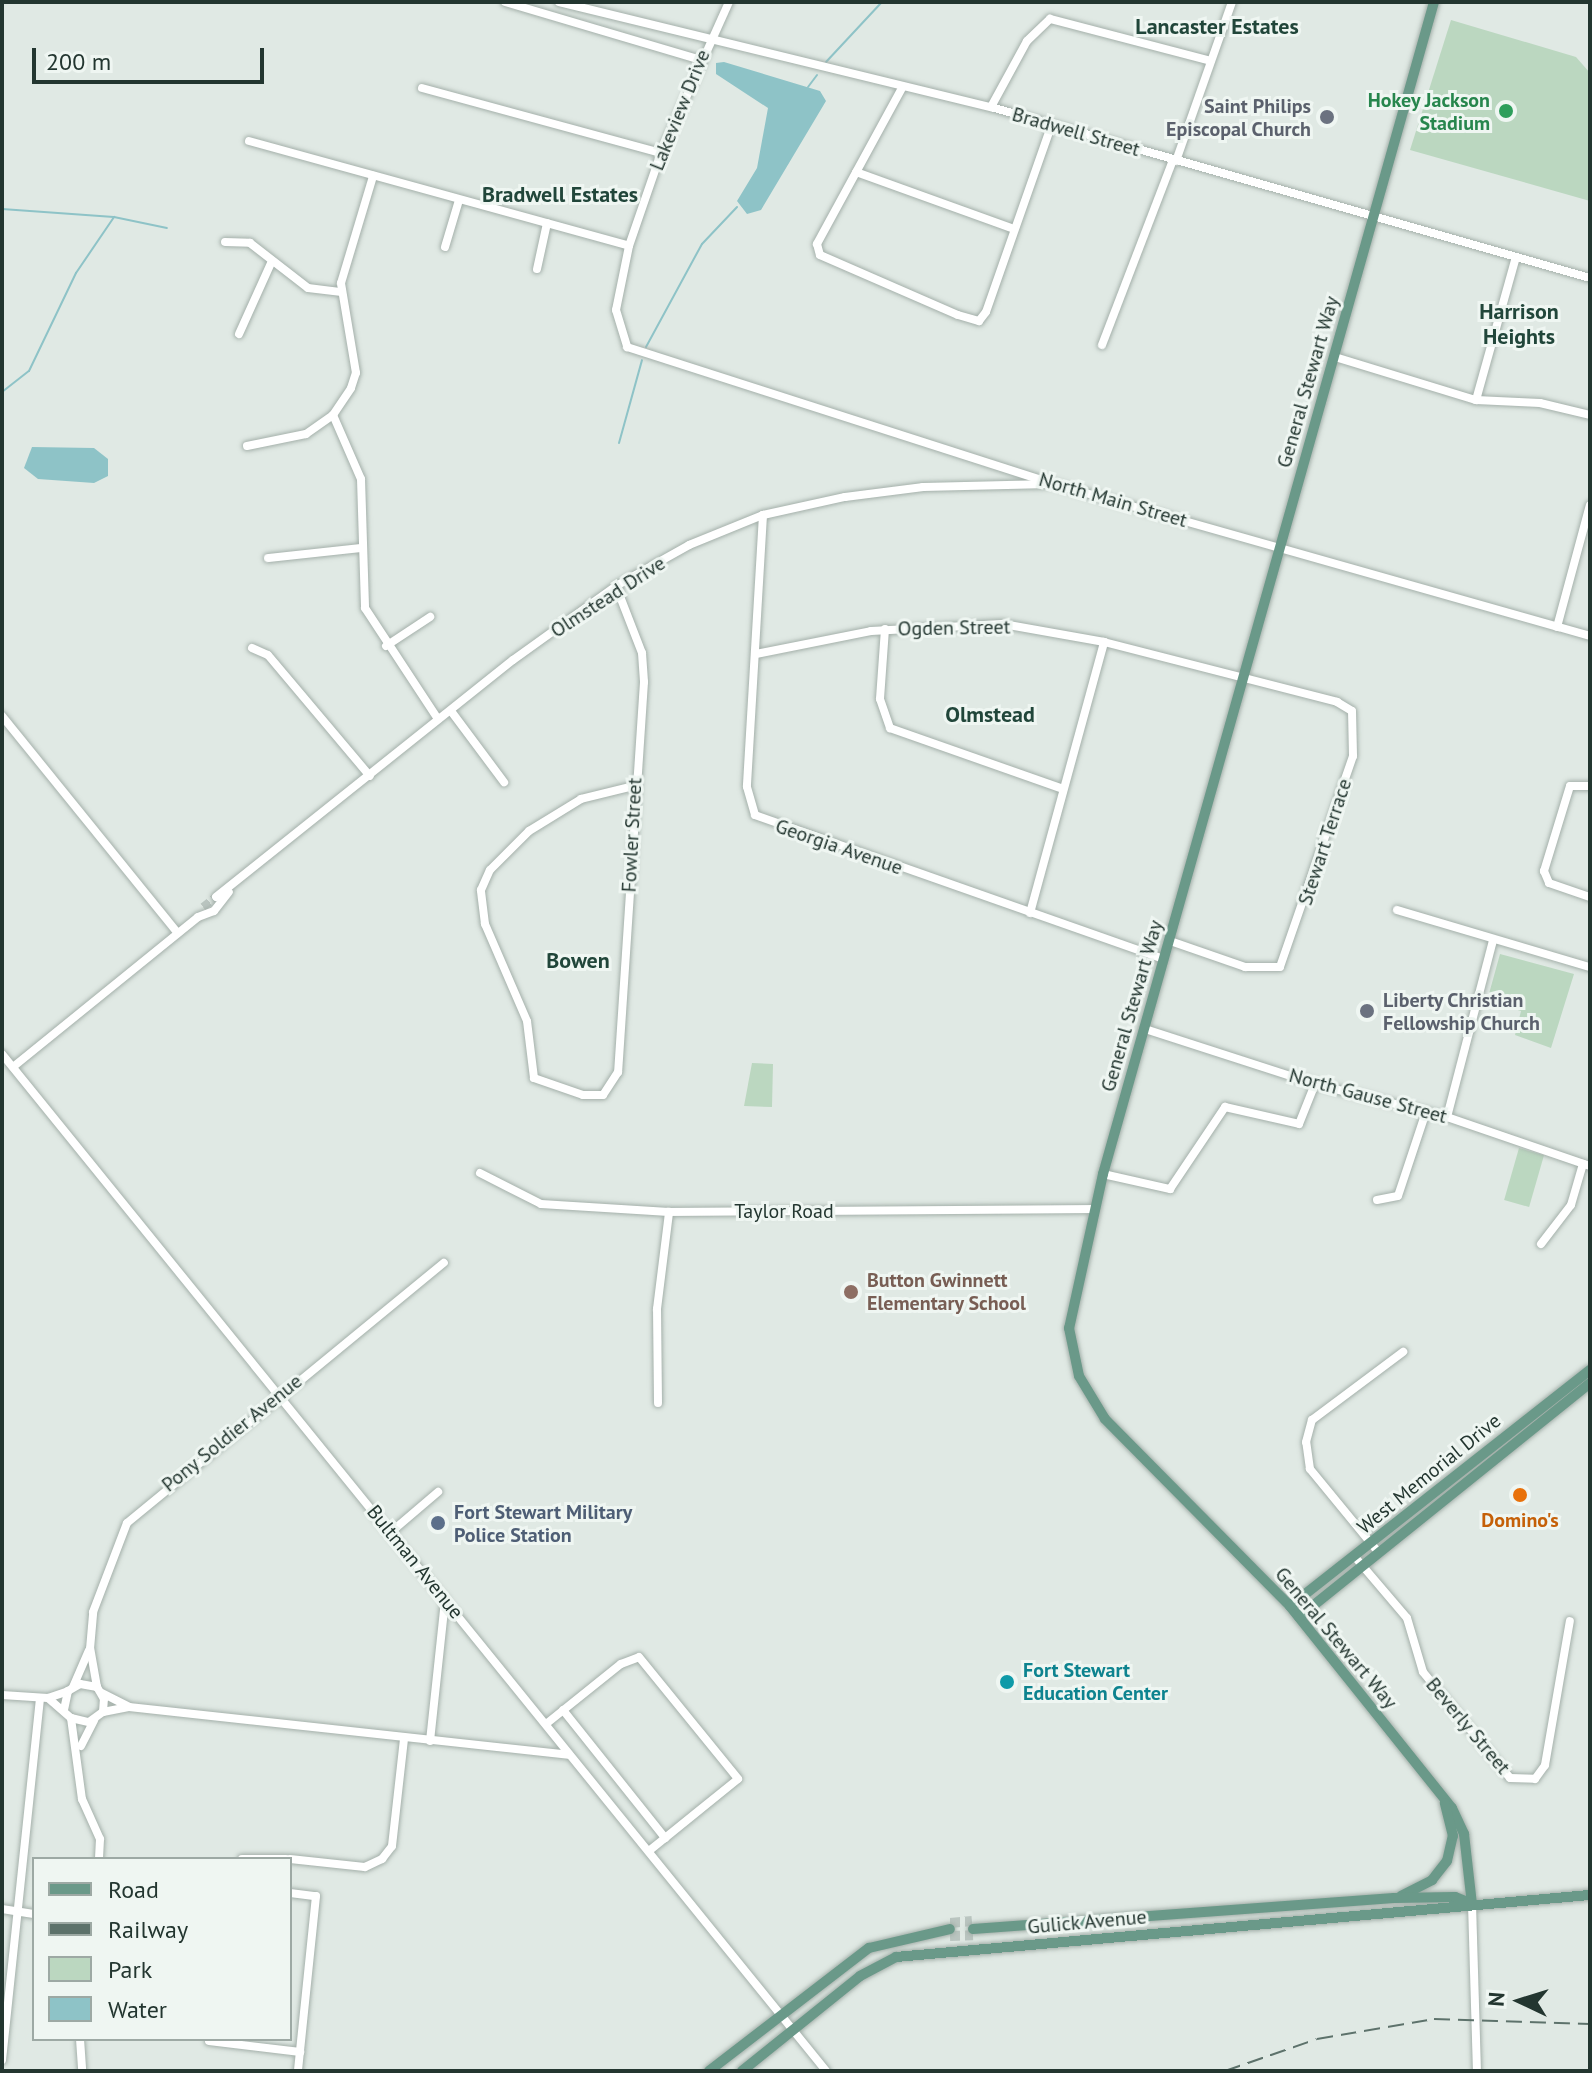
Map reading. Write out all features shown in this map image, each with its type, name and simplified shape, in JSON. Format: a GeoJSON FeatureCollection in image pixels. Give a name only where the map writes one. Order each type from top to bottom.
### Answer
{"type":"FeatureCollection","features":[{"type":"Feature","properties":{"kind":"main road","name":"General Stewart Way"},"geometry":{"type":"LineString","coordinates":[[1434,2],[1335,357],[1277,547],[1245,677],[1103,1174],[1070,1317],[1072,1352],[1087,1391],[1117,1432],[1290,1606],[1441,1794],[1462,1825],[1472,1904]]}},
{"type":"Feature","properties":{"kind":"main road","name":"West Memorial Drive"},"geometry":{"type":"LineString","coordinates":[[1290,1606],[1590,1370]]}},
{"type":"Feature","properties":{"kind":"main road","name":"West Memorial Drive"},"geometry":{"type":"LineString","coordinates":[[1299,1617],[1590,1383]]}},
{"type":"Feature","properties":{"kind":"main road"},"geometry":{"type":"LineString","coordinates":[[1394,1898],[1432,1880],[1447,1861],[1452,1827],[1441,1794]]}},
{"type":"Feature","properties":{"kind":"main road"},"geometry":{"type":"LineString","coordinates":[[973,1928],[1394,1898],[1455,1897],[1472,1904],[1590,1895]]}},
{"type":"Feature","properties":{"kind":"main road","name":"Gulick Avenue"},"geometry":{"type":"LineString","coordinates":[[742,2071],[860,1976],[896,1957],[1454,1911],[1472,1904]]}},
{"type":"Feature","properties":{"kind":"main road"},"geometry":{"type":"LineString","coordinates":[[1277,1906],[1278,1925]]}},
{"type":"Feature","properties":{"kind":"main road"},"geometry":{"type":"LineString","coordinates":[[709,2071],[778,2014],[869,1948],[947,1930]]}},
{"type":"Feature","properties":{"kind":"street"},"geometry":{"type":"LineString","coordinates":[[505,2],[701,60]]}},
{"type":"Feature","properties":{"kind":"street","name":"Bradwell Street"},"geometry":{"type":"LineString","coordinates":[[559,2],[708,42],[991,107],[1590,278]]}},
{"type":"Feature","properties":{"kind":"street","name":"Lakeview Drive"},"geometry":{"type":"LineString","coordinates":[[640,352],[627,347],[616,310],[629,246],[661,153],[708,42],[729,2]]}},
{"type":"Feature","properties":{"kind":"street"},"geometry":{"type":"LineString","coordinates":[[1102,345],[1232,2]]}},
{"type":"Feature","properties":{"kind":"street"},"geometry":{"type":"LineString","coordinates":[[991,107],[1027,41],[1050,19],[1211,61]]}},
{"type":"Feature","properties":{"kind":"street"},"geometry":{"type":"LineString","coordinates":[[422,88],[661,153]]}},
{"type":"Feature","properties":{"kind":"street"},"geometry":{"type":"LineString","coordinates":[[902,88],[817,244],[820,255],[958,315],[979,321],[989,302],[1051,126]]}},
{"type":"Feature","properties":{"kind":"street"},"geometry":{"type":"LineString","coordinates":[[249,141],[629,246]]}},
{"type":"Feature","properties":{"kind":"street"},"geometry":{"type":"LineString","coordinates":[[856,172],[1014,229]]}},
{"type":"Feature","properties":{"kind":"street"},"geometry":{"type":"LineString","coordinates":[[247,446],[290,441],[333,415],[356,373],[342,292],[373,176]]}},
{"type":"Feature","properties":{"kind":"street"},"geometry":{"type":"LineString","coordinates":[[445,247],[459,200]]}},
{"type":"Feature","properties":{"kind":"street"},"geometry":{"type":"LineString","coordinates":[[537,269],[547,223]]}},
{"type":"Feature","properties":{"kind":"street"},"geometry":{"type":"LineString","coordinates":[[225,242],[250,243],[271,263],[308,288],[342,292]]}},
{"type":"Feature","properties":{"kind":"street"},"geometry":{"type":"LineString","coordinates":[[1476,400],[1516,257]]}},
{"type":"Feature","properties":{"kind":"street"},"geometry":{"type":"LineString","coordinates":[[239,334],[271,263]]}},
{"type":"Feature","properties":{"kind":"street","name":"North Main Street"},"geometry":{"type":"LineString","coordinates":[[640,352],[1054,484],[1590,636]]}},
{"type":"Feature","properties":{"kind":"street"},"geometry":{"type":"LineString","coordinates":[[1335,357],[1476,400],[1540,403],[1590,415]]}},
{"type":"Feature","properties":{"kind":"street"},"geometry":{"type":"LineString","coordinates":[[333,415],[361,479],[365,608],[386,646],[438,719]]}},
{"type":"Feature","properties":{"kind":"street","name":"Olmstead Drive"},"geometry":{"type":"LineString","coordinates":[[13,1067],[198,917],[214,911],[237,885],[438,719],[616,586],[763,515],[923,487],[1054,484]]}},
{"type":"Feature","properties":{"kind":"street"},"geometry":{"type":"LineString","coordinates":[[1557,627],[1590,505]]}},
{"type":"Feature","properties":{"kind":"street","name":"Georgia Avenue"},"geometry":{"type":"LineString","coordinates":[[763,515],[747,787],[755,815],[1163,959]]}},
{"type":"Feature","properties":{"kind":"street"},"geometry":{"type":"LineString","coordinates":[[268,558],[361,548]]}},
{"type":"Feature","properties":{"kind":"street","name":"Fowler Street"},"geometry":{"type":"LineString","coordinates":[[616,586],[642,653],[618,1072],[612,1087],[603,1095],[583,1095],[534,1078],[527,1021],[485,924],[481,890],[490,870],[529,831],[581,799],[634,786]]}},
{"type":"Feature","properties":{"kind":"street"},"geometry":{"type":"LineString","coordinates":[[386,646],[430,617]]}},
{"type":"Feature","properties":{"kind":"street","name":"Ogden Street"},"geometry":{"type":"LineString","coordinates":[[756,654],[885,629],[1003,624],[1104,642],[1245,677]]}},
{"type":"Feature","properties":{"kind":"street"},"geometry":{"type":"LineString","coordinates":[[885,629],[880,699],[890,728],[1063,789]]}},
{"type":"Feature","properties":{"kind":"street"},"geometry":{"type":"LineString","coordinates":[[1030,913],[1104,642]]}},
{"type":"Feature","properties":{"kind":"street"},"geometry":{"type":"LineString","coordinates":[[252,648],[268,655],[370,776]]}},
{"type":"Feature","properties":{"kind":"street","name":"Stewart Terrace"},"geometry":{"type":"LineString","coordinates":[[1170,941],[1245,967],[1280,967],[1353,756],[1352,711],[1245,677]]}},
{"type":"Feature","properties":{"kind":"street"},"geometry":{"type":"LineString","coordinates":[[451,711],[504,782]]}},
{"type":"Feature","properties":{"kind":"street"},"geometry":{"type":"LineString","coordinates":[[2,716],[178,933]]}},
{"type":"Feature","properties":{"kind":"street"},"geometry":{"type":"LineString","coordinates":[[1586,785],[1570,786],[1544,871],[1549,883],[1590,897]]}},
{"type":"Feature","properties":{"kind":"street"},"geometry":{"type":"LineString","coordinates":[[216,897],[229,892]]}},
{"type":"Feature","properties":{"kind":"street"},"geometry":{"type":"LineString","coordinates":[[198,917],[203,907]]}},
{"type":"Feature","properties":{"kind":"street"},"geometry":{"type":"LineString","coordinates":[[1397,910],[1590,967]]}},
{"type":"Feature","properties":{"kind":"street"},"geometry":{"type":"LineString","coordinates":[[1447,1117],[1493,940]]}},
{"type":"Feature","properties":{"kind":"street","name":"North Gause Street"},"geometry":{"type":"LineString","coordinates":[[1145,1029],[1315,1084],[1447,1117],[1587,1165]]}},
{"type":"Feature","properties":{"kind":"street","name":"Bultman Avenue"},"geometry":{"type":"LineString","coordinates":[[2,1054],[826,2071]]}},
{"type":"Feature","properties":{"kind":"street"},"geometry":{"type":"LineString","coordinates":[[1103,1174],[1170,1189],[1225,1107],[1299,1124],[1315,1084]]}},
{"type":"Feature","properties":{"kind":"street"},"geometry":{"type":"LineString","coordinates":[[1377,1200],[1398,1196],[1426,1112]]}},
{"type":"Feature","properties":{"kind":"street"},"geometry":{"type":"LineString","coordinates":[[1541,1244],[1571,1205],[1587,1165]]}},
{"type":"Feature","properties":{"kind":"street","name":"Taylor Road"},"geometry":{"type":"LineString","coordinates":[[480,1173],[541,1204],[669,1212],[1095,1209]]}},
{"type":"Feature","properties":{"kind":"street"},"geometry":{"type":"LineString","coordinates":[[658,1403],[657,1309],[669,1212]]}},
{"type":"Feature","properties":{"kind":"street","name":"Pony Soldier Avenue"},"geometry":{"type":"LineString","coordinates":[[90,1649],[96,1595],[127,1523],[280,1394],[444,1263]]}},
{"type":"Feature","properties":{"kind":"street"},"geometry":{"type":"LineString","coordinates":[[1379,1553],[1310,1469],[1306,1442],[1312,1420],[1403,1352]]}},
{"type":"Feature","properties":{"kind":"street"},"geometry":{"type":"LineString","coordinates":[[391,1532],[438,1492]]}},
{"type":"Feature","properties":{"kind":"street","name":"Beverly Street"},"geometry":{"type":"LineString","coordinates":[[1355,1557],[1407,1618],[1423,1672],[1515,1780],[1535,1779],[1545,1765],[1570,1621]]}},
{"type":"Feature","properties":{"kind":"street"},"geometry":{"type":"LineString","coordinates":[[430,1741],[445,1599]]}},
{"type":"Feature","properties":{"kind":"street"},"geometry":{"type":"LineString","coordinates":[[64,1710],[70,1689],[90,1649]]}},
{"type":"Feature","properties":{"kind":"street"},"geometry":{"type":"LineString","coordinates":[[90,1649],[103,1712]]}},
{"type":"Feature","properties":{"kind":"street"},"geometry":{"type":"LineString","coordinates":[[546,1724],[639,1657],[738,1779],[650,1850]]}},
{"type":"Feature","properties":{"kind":"street"},"geometry":{"type":"LineString","coordinates":[[2,1695],[44,1698],[70,1689],[99,1690],[129,1707]]}},
{"type":"Feature","properties":{"kind":"street"},"geometry":{"type":"LineString","coordinates":[[44,1698],[71,1718],[79,1750],[80,1788],[100,1839],[99,1857]]}},
{"type":"Feature","properties":{"kind":"street"},"geometry":{"type":"LineString","coordinates":[[2,2060],[44,1698]]}},
{"type":"Feature","properties":{"kind":"street"},"geometry":{"type":"LineString","coordinates":[[79,1750],[94,1720],[103,1712],[129,1707],[568,1755]]}},
{"type":"Feature","properties":{"kind":"street"},"geometry":{"type":"LineString","coordinates":[[563,1710],[665,1838]]}},
{"type":"Feature","properties":{"kind":"street"},"geometry":{"type":"LineString","coordinates":[[71,1718],[94,1720]]}},
{"type":"Feature","properties":{"kind":"street"},"geometry":{"type":"LineString","coordinates":[[292,1859],[365,1867],[382,1859],[392,1846],[404,1739]]}},
{"type":"Feature","properties":{"kind":"street"},"geometry":{"type":"LineString","coordinates":[[292,1893],[316,1896],[298,2071]]}},
{"type":"Feature","properties":{"kind":"street"},"geometry":{"type":"LineString","coordinates":[[1472,1904],[1477,2071]]}},
{"type":"Feature","properties":{"kind":"street"},"geometry":{"type":"LineString","coordinates":[[2,1909],[32,1914]]}},
{"type":"Feature","properties":{"kind":"street"},"geometry":{"type":"LineString","coordinates":[[80,2041],[82,2071]]}},
{"type":"Feature","properties":{"kind":"street"},"geometry":{"type":"LineString","coordinates":[[209,2041],[300,2052]]}},
{"type":"Feature","properties":{"kind":"green space","name":"Hokey Jackson Stadium"},"geometry":{"type":"Polygon","coordinates":[[[1451,20],[1576,57],[1590,73],[1590,201],[1410,150],[1451,20]]]}},
{"type":"Feature","properties":{"kind":"green space"},"geometry":{"type":"Polygon","coordinates":[[[1500,954],[1574,974],[1551,1048],[1515,1035],[1521,1011],[1487,1001],[1500,954]]]}},
{"type":"Feature","properties":{"kind":"green space"},"geometry":{"type":"Polygon","coordinates":[[[752,1063],[773,1064],[772,1107],[744,1106],[752,1063]]]}},
{"type":"Feature","properties":{"kind":"green space"},"geometry":{"type":"Polygon","coordinates":[[[1519,1148],[1544,1155],[1529,1207],[1504,1200],[1519,1148]]]}},
{"type":"Feature","properties":{"kind":"water"},"geometry":{"type":"Polygon","coordinates":[[[724,62],[820,91],[826,101],[761,210],[747,214],[737,201],[757,168],[768,108],[716,74],[716,63],[724,62]]]}},
{"type":"Feature","properties":{"kind":"water"},"geometry":{"type":"Polygon","coordinates":[[[32,447],[94,448],[108,459],[108,476],[94,483],[38,479],[24,468],[32,447]]]}},
{"type":"Feature","properties":{"kind":"waterway"},"geometry":{"type":"LineString","coordinates":[[826,62],[882,2]]}},
{"type":"Feature","properties":{"kind":"waterway"},"geometry":{"type":"LineString","coordinates":[[808,87],[817,75]]}},
{"type":"Feature","properties":{"kind":"waterway"},"geometry":{"type":"LineString","coordinates":[[646,347],[702,244],[737,207]]}},
{"type":"Feature","properties":{"kind":"waterway"},"geometry":{"type":"LineString","coordinates":[[2,209],[114,217],[167,228]]}},
{"type":"Feature","properties":{"kind":"waterway"},"geometry":{"type":"LineString","coordinates":[[2,392],[29,371],[76,273],[114,217]]}},
{"type":"Feature","properties":{"kind":"waterway"},"geometry":{"type":"LineString","coordinates":[[619,443],[642,360]]}},
{"type":"Feature","properties":{"kind":"tunnel"},"geometry":{"type":"LineString","coordinates":[[203,907],[216,897]]}},
{"type":"Feature","properties":{"kind":"tunnel"},"geometry":{"type":"LineString","coordinates":[[950,1923],[972,1921]]}},
{"type":"Feature","properties":{"kind":"tunnel"},"geometry":{"type":"LineString","coordinates":[[950,1936],[973,1935]]}},
{"type":"Feature","properties":{"kind":"railway"},"geometry":{"type":"LineString","coordinates":[[1225,2071],[1317,2039],[1434,2019],[1590,2024]]}},
{"type":"Feature","properties":{"kind":"place","name":"Hokey Jackson Stadium"},"geometry":{"type":"Point","coordinates":[1506,111]}},
{"type":"Feature","properties":{"kind":"place","name":"Saint Philips Episcopal Church"},"geometry":{"type":"Point","coordinates":[1327,117]}},
{"type":"Feature","properties":{"kind":"place","name":"Liberty Christian Fellowship Church"},"geometry":{"type":"Point","coordinates":[1367,1011]}},
{"type":"Feature","properties":{"kind":"place","name":"Button Gwinnett Elementary School"},"geometry":{"type":"Point","coordinates":[851,1292]}},
{"type":"Feature","properties":{"kind":"place","name":"Domino's"},"geometry":{"type":"Point","coordinates":[1520,1495]}},
{"type":"Feature","properties":{"kind":"place","name":"Fort Stewart Military Police Station"},"geometry":{"type":"Point","coordinates":[438,1523]}},
{"type":"Feature","properties":{"kind":"place","name":"Fort Stewart Education Center"},"geometry":{"type":"Point","coordinates":[1007,1682]}},
{"type":"Feature","properties":{"kind":"district","name":"Lancaster Estates"},"geometry":{"type":"Point","coordinates":[1217,27]}},
{"type":"Feature","properties":{"kind":"district","name":"Bradwell Estates"},"geometry":{"type":"Point","coordinates":[560,195]}},
{"type":"Feature","properties":{"kind":"district","name":"Harrison Heights"},"geometry":{"type":"Point","coordinates":[1519,324]}},
{"type":"Feature","properties":{"kind":"district","name":"Olmstead"},"geometry":{"type":"Point","coordinates":[990,715]}},
{"type":"Feature","properties":{"kind":"district","name":"Bowen"},"geometry":{"type":"Point","coordinates":[578,961]}}]}
